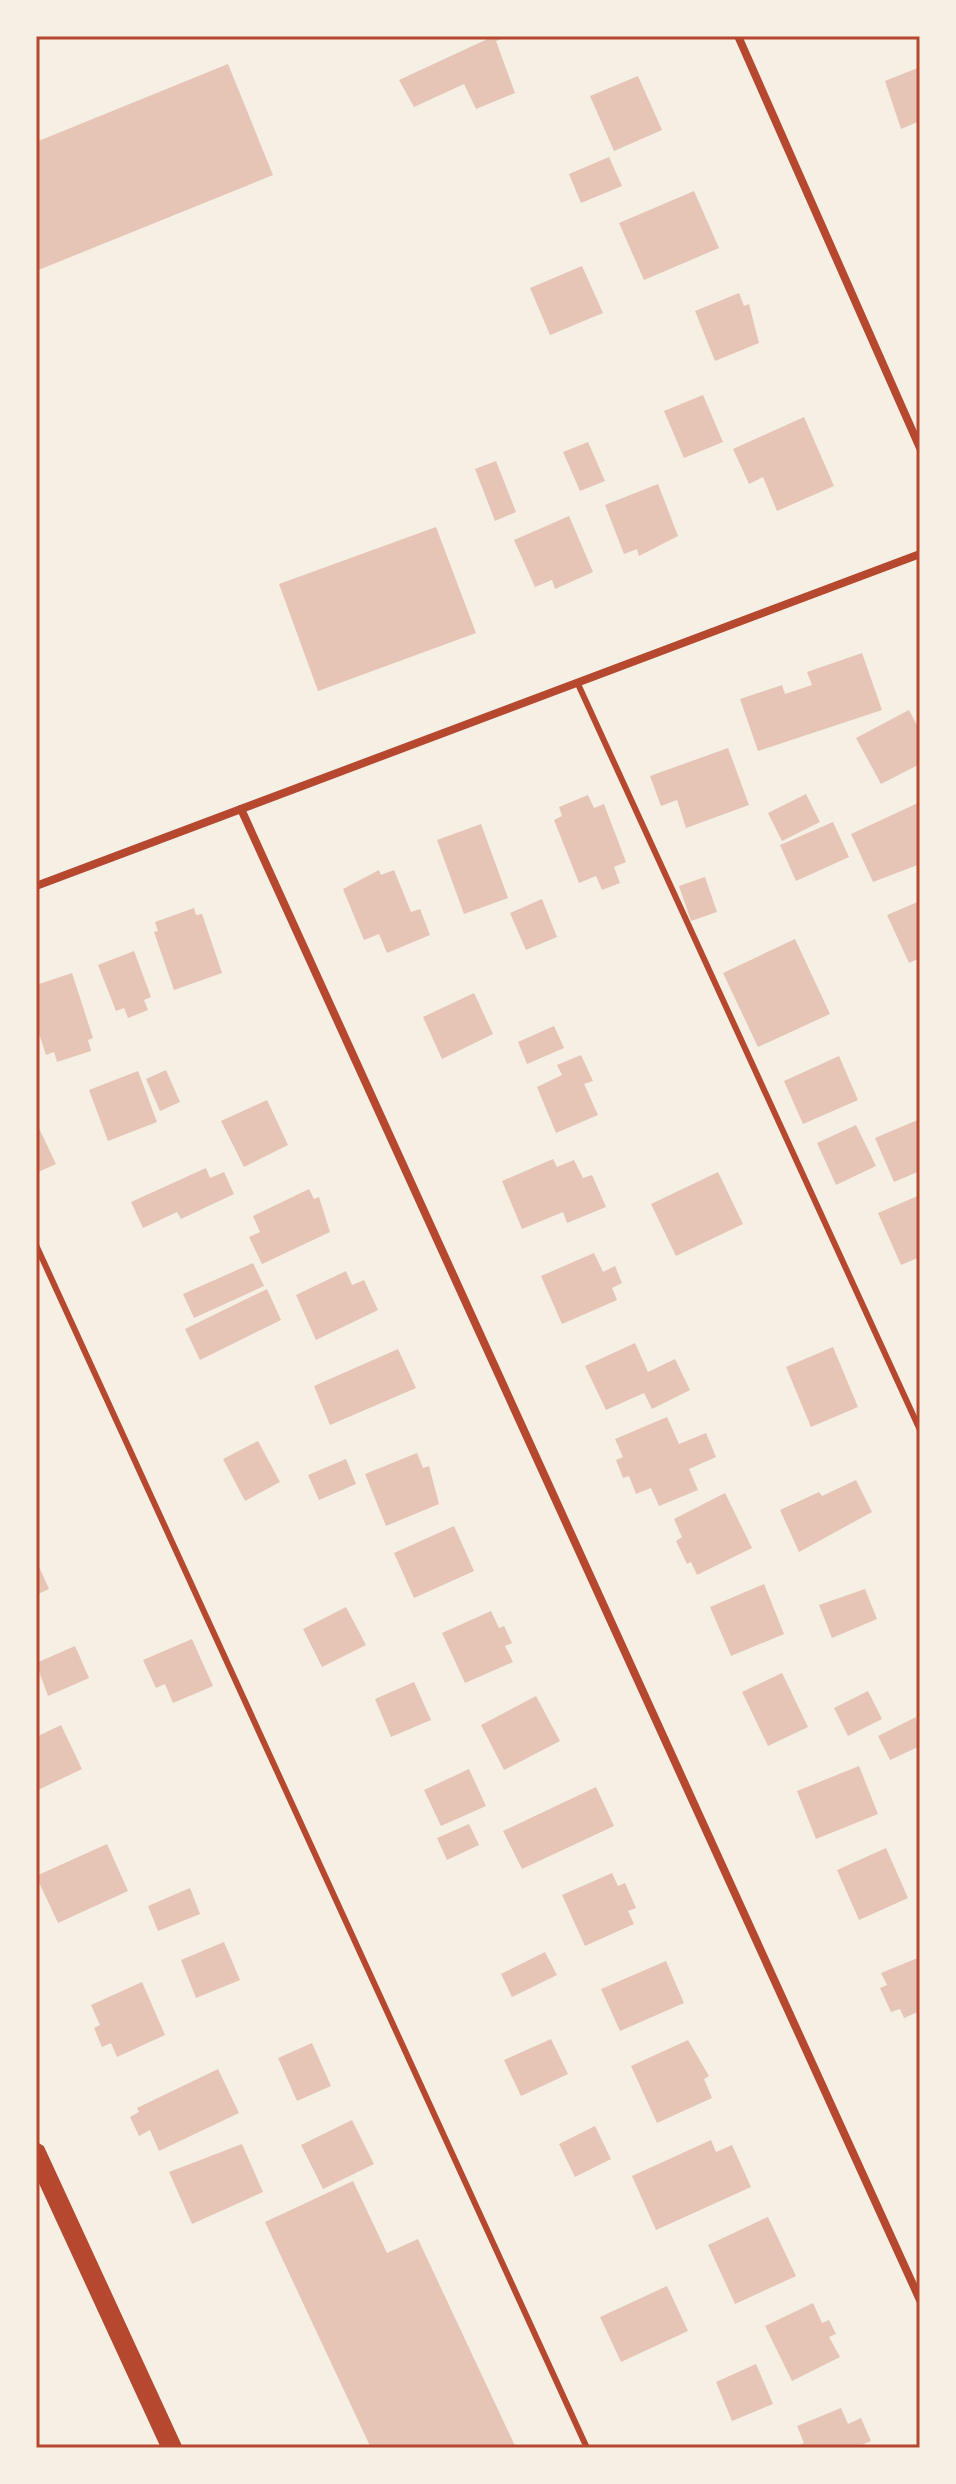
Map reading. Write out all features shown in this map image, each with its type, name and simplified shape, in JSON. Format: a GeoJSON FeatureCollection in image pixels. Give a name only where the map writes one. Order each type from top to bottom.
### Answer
{"type":"FeatureCollection","features":[{"type":"Feature","properties":{"kind":"main road"},"geometry":{"type":"LineString","coordinates":[[36,2153],[172,2448]]}},
{"type":"Feature","properties":{"kind":"street"},"geometry":{"type":"LineString","coordinates":[[738,36],[920,448]]}},
{"type":"Feature","properties":{"kind":"street"},"geometry":{"type":"LineString","coordinates":[[36,886],[920,554]]}},
{"type":"Feature","properties":{"kind":"street"},"geometry":{"type":"LineString","coordinates":[[241,809],[920,2300]]}},
{"type":"Feature","properties":{"kind":"lane"},"geometry":{"type":"LineString","coordinates":[[578,684],[920,1430]]}},
{"type":"Feature","properties":{"kind":"lane"},"geometry":{"type":"LineString","coordinates":[[36,1245],[587,2448]]}},
{"type":"Feature","properties":{"kind":"building"},"geometry":{"type":"Polygon","coordinates":[[[494,36],[508,36],[496,41],[515,93],[476,109],[464,84],[414,107],[399,80],[494,36]]]}},
{"type":"Feature","properties":{"kind":"building"},"geometry":{"type":"Polygon","coordinates":[[[228,64],[273,175],[36,271],[36,142],[228,64]]]}},
{"type":"Feature","properties":{"kind":"building"},"geometry":{"type":"Polygon","coordinates":[[[920,67],[920,121],[901,129],[885,81],[920,67]]]}},
{"type":"Feature","properties":{"kind":"building"},"geometry":{"type":"Polygon","coordinates":[[[638,76],[662,130],[614,151],[590,96],[638,76]]]}},
{"type":"Feature","properties":{"kind":"building"},"geometry":{"type":"Polygon","coordinates":[[[609,157],[622,186],[581,203],[569,174],[609,157]]]}},
{"type":"Feature","properties":{"kind":"building"},"geometry":{"type":"Polygon","coordinates":[[[694,191],[719,248],[644,280],[619,223],[694,191]]]}},
{"type":"Feature","properties":{"kind":"building"},"geometry":{"type":"Polygon","coordinates":[[[582,266],[603,313],[550,335],[530,288],[582,266]]]}},
{"type":"Feature","properties":{"kind":"building"},"geometry":{"type":"Polygon","coordinates":[[[739,293],[744,306],[749,304],[759,343],[715,361],[695,311],[739,293]]]}},
{"type":"Feature","properties":{"kind":"building"},"geometry":{"type":"Polygon","coordinates":[[[703,395],[723,442],[684,458],[664,411],[703,395]]]}},
{"type":"Feature","properties":{"kind":"building"},"geometry":{"type":"Polygon","coordinates":[[[804,417],[834,486],[777,511],[763,477],[749,484],[733,449],[804,417]]]}},
{"type":"Feature","properties":{"kind":"building"},"geometry":{"type":"Polygon","coordinates":[[[588,442],[605,481],[580,491],[563,452],[588,442]]]}},
{"type":"Feature","properties":{"kind":"building"},"geometry":{"type":"Polygon","coordinates":[[[496,461],[516,512],[495,521],[475,469],[496,461]]]}},
{"type":"Feature","properties":{"kind":"building"},"geometry":{"type":"Polygon","coordinates":[[[658,484],[678,536],[639,556],[637,549],[624,554],[605,505],[658,484]]]}},
{"type":"Feature","properties":{"kind":"building"},"geometry":{"type":"Polygon","coordinates":[[[569,516],[593,572],[555,589],[552,580],[535,587],[514,540],[569,516]]]}},
{"type":"Feature","properties":{"kind":"building"},"geometry":{"type":"Polygon","coordinates":[[[436,527],[476,633],[318,691],[279,584],[436,527]]]}},
{"type":"Feature","properties":{"kind":"building"},"geometry":{"type":"Polygon","coordinates":[[[862,653],[882,710],[758,751],[740,699],[782,685],[785,694],[812,685],[807,672],[862,653]]]}},
{"type":"Feature","properties":{"kind":"building"},"geometry":{"type":"Polygon","coordinates":[[[909,710],[920,731],[920,764],[881,784],[856,738],[909,710]]]}},
{"type":"Feature","properties":{"kind":"building"},"geometry":{"type":"Polygon","coordinates":[[[728,748],[749,805],[686,828],[677,800],[661,806],[650,776],[728,748]]]}},
{"type":"Feature","properties":{"kind":"building"},"geometry":{"type":"Polygon","coordinates":[[[806,794],[820,822],[782,841],[768,813],[806,794]]]}},
{"type":"Feature","properties":{"kind":"building"},"geometry":{"type":"Polygon","coordinates":[[[588,795],[594,808],[604,804],[626,862],[614,867],[620,883],[602,890],[596,876],[579,883],[554,820],[562,816],[559,807],[588,795]]]}},
{"type":"Feature","properties":{"kind":"building"},"geometry":{"type":"Polygon","coordinates":[[[920,802],[920,864],[873,882],[851,834],[920,802]]]}},
{"type":"Feature","properties":{"kind":"building"},"geometry":{"type":"Polygon","coordinates":[[[833,822],[849,857],[796,881],[780,845],[833,822]]]}},
{"type":"Feature","properties":{"kind":"building"},"geometry":{"type":"Polygon","coordinates":[[[481,824],[508,898],[464,914],[437,840],[481,824]]]}},
{"type":"Feature","properties":{"kind":"building"},"geometry":{"type":"Polygon","coordinates":[[[379,870],[381,875],[394,870],[411,912],[420,909],[430,935],[387,953],[379,934],[364,940],[343,889],[379,870]]]}},
{"type":"Feature","properties":{"kind":"building"},"geometry":{"type":"Polygon","coordinates":[[[705,877],[717,912],[691,921],[679,886],[705,877]]]}},
{"type":"Feature","properties":{"kind":"building"},"geometry":{"type":"Polygon","coordinates":[[[542,899],[557,937],[526,950],[510,913],[542,899]]]}},
{"type":"Feature","properties":{"kind":"building"},"geometry":{"type":"Polygon","coordinates":[[[920,901],[920,958],[909,963],[887,915],[920,901]]]}},
{"type":"Feature","properties":{"kind":"building"},"geometry":{"type":"Polygon","coordinates":[[[194,908],[196,915],[202,914],[222,973],[174,990],[154,932],[158,931],[155,922],[194,908]]]}},
{"type":"Feature","properties":{"kind":"building"},"geometry":{"type":"Polygon","coordinates":[[[795,939],[830,1014],[758,1047],[723,973],[795,939]]]}},
{"type":"Feature","properties":{"kind":"building"},"geometry":{"type":"Polygon","coordinates":[[[134,951],[151,997],[144,1000],[148,1010],[128,1018],[124,1008],[116,1011],[98,965],[134,951]]]}},
{"type":"Feature","properties":{"kind":"building"},"geometry":{"type":"Polygon","coordinates":[[[72,973],[93,1038],[88,1040],[91,1051],[57,1062],[54,1052],[46,1055],[36,1024],[36,985],[72,973]]]}},
{"type":"Feature","properties":{"kind":"building"},"geometry":{"type":"Polygon","coordinates":[[[474,993],[493,1034],[442,1059],[423,1017],[474,993]]]}},
{"type":"Feature","properties":{"kind":"building"},"geometry":{"type":"Polygon","coordinates":[[[554,1026],[564,1048],[527,1064],[518,1042],[554,1026]]]}},
{"type":"Feature","properties":{"kind":"building"},"geometry":{"type":"Polygon","coordinates":[[[581,1055],[593,1081],[584,1084],[598,1115],[556,1133],[537,1087],[562,1075],[557,1065],[581,1055]]]}},
{"type":"Feature","properties":{"kind":"building"},"geometry":{"type":"Polygon","coordinates":[[[839,1056],[858,1100],[803,1124],[784,1081],[839,1056]]]}},
{"type":"Feature","properties":{"kind":"building"},"geometry":{"type":"Polygon","coordinates":[[[166,1070],[180,1102],[160,1111],[146,1079],[166,1070]]]}},
{"type":"Feature","properties":{"kind":"building"},"geometry":{"type":"Polygon","coordinates":[[[138,1071],[157,1122],[108,1141],[89,1090],[138,1071]]]}},
{"type":"Feature","properties":{"kind":"building"},"geometry":{"type":"Polygon","coordinates":[[[267,1100],[288,1145],[244,1167],[221,1121],[267,1100]]]}},
{"type":"Feature","properties":{"kind":"building"},"geometry":{"type":"Polygon","coordinates":[[[920,1119],[920,1171],[894,1182],[875,1138],[920,1119]]]}},
{"type":"Feature","properties":{"kind":"building"},"geometry":{"type":"Polygon","coordinates":[[[36,1122],[56,1164],[36,1173],[36,1122]]]}},
{"type":"Feature","properties":{"kind":"building"},"geometry":{"type":"Polygon","coordinates":[[[856,1125],[876,1166],[836,1185],[817,1143],[856,1125]]]}},
{"type":"Feature","properties":{"kind":"building"},"geometry":{"type":"Polygon","coordinates":[[[553,1159],[557,1167],[574,1160],[583,1178],[592,1175],[606,1207],[567,1223],[563,1212],[522,1229],[502,1181],[553,1159]]]}},
{"type":"Feature","properties":{"kind":"building"},"geometry":{"type":"Polygon","coordinates":[[[206,1168],[210,1178],[224,1172],[234,1194],[181,1219],[177,1212],[143,1228],[131,1202],[206,1168]]]}},
{"type":"Feature","properties":{"kind":"building"},"geometry":{"type":"Polygon","coordinates":[[[718,1172],[743,1224],[676,1256],[651,1204],[718,1172]]]}},
{"type":"Feature","properties":{"kind":"building"},"geometry":{"type":"Polygon","coordinates":[[[309,1189],[314,1199],[319,1197],[330,1232],[262,1264],[249,1237],[260,1232],[253,1216],[309,1189]]]}},
{"type":"Feature","properties":{"kind":"building"},"geometry":{"type":"Polygon","coordinates":[[[920,1195],[920,1257],[901,1265],[878,1213],[920,1195]]]}},
{"type":"Feature","properties":{"kind":"building"},"geometry":{"type":"Polygon","coordinates":[[[594,1253],[603,1272],[615,1266],[622,1283],[612,1288],[617,1300],[562,1324],[541,1276],[594,1253]]]}},
{"type":"Feature","properties":{"kind":"building"},"geometry":{"type":"Polygon","coordinates":[[[253,1263],[264,1286],[194,1318],[183,1294],[253,1263]]]}},
{"type":"Feature","properties":{"kind":"building"},"geometry":{"type":"Polygon","coordinates":[[[346,1271],[352,1285],[364,1280],[378,1310],[316,1340],[296,1295],[346,1271]]]}},
{"type":"Feature","properties":{"kind":"building"},"geometry":{"type":"Polygon","coordinates":[[[267,1289],[281,1320],[200,1360],[185,1329],[267,1289]]]}},
{"type":"Feature","properties":{"kind":"building"},"geometry":{"type":"Polygon","coordinates":[[[635,1343],[648,1372],[675,1359],[690,1390],[652,1409],[644,1393],[606,1410],[585,1366],[635,1343]]]}},
{"type":"Feature","properties":{"kind":"building"},"geometry":{"type":"Polygon","coordinates":[[[833,1347],[858,1407],[811,1427],[786,1367],[833,1347]]]}},
{"type":"Feature","properties":{"kind":"building"},"geometry":{"type":"Polygon","coordinates":[[[398,1349],[416,1388],[330,1425],[314,1386],[398,1349]]]}},
{"type":"Feature","properties":{"kind":"building"},"geometry":{"type":"Polygon","coordinates":[[[667,1417],[679,1444],[706,1433],[716,1457],[689,1469],[698,1490],[659,1506],[651,1488],[636,1494],[629,1476],[623,1478],[616,1460],[623,1457],[615,1439],[667,1417]]]}},
{"type":"Feature","properties":{"kind":"building"},"geometry":{"type":"Polygon","coordinates":[[[258,1441],[280,1482],[245,1501],[223,1459],[258,1441]]]}},
{"type":"Feature","properties":{"kind":"building"},"geometry":{"type":"Polygon","coordinates":[[[417,1453],[423,1468],[429,1466],[439,1504],[386,1526],[365,1474],[417,1453]]]}},
{"type":"Feature","properties":{"kind":"building"},"geometry":{"type":"Polygon","coordinates":[[[346,1459],[356,1484],[319,1500],[308,1475],[346,1459]]]}},
{"type":"Feature","properties":{"kind":"building"},"geometry":{"type":"Polygon","coordinates":[[[856,1480],[872,1512],[799,1552],[780,1510],[819,1492],[822,1496],[856,1480]]]}},
{"type":"Feature","properties":{"kind":"building"},"geometry":{"type":"Polygon","coordinates":[[[725,1493],[752,1548],[697,1575],[691,1562],[687,1564],[676,1541],[682,1537],[674,1519],[725,1493]]]}},
{"type":"Feature","properties":{"kind":"building"},"geometry":{"type":"Polygon","coordinates":[[[454,1526],[474,1571],[414,1598],[394,1553],[454,1526]]]}},
{"type":"Feature","properties":{"kind":"building"},"geometry":{"type":"Polygon","coordinates":[[[36,1560],[49,1589],[36,1595],[36,1560]]]}},
{"type":"Feature","properties":{"kind":"building"},"geometry":{"type":"Polygon","coordinates":[[[764,1584],[784,1634],[731,1656],[710,1607],[764,1584]]]}},
{"type":"Feature","properties":{"kind":"building"},"geometry":{"type":"Polygon","coordinates":[[[865,1589],[877,1619],[832,1638],[819,1605],[865,1589]]]}},
{"type":"Feature","properties":{"kind":"building"},"geometry":{"type":"Polygon","coordinates":[[[346,1607],[366,1645],[322,1667],[303,1629],[346,1607]]]}},
{"type":"Feature","properties":{"kind":"building"},"geometry":{"type":"Polygon","coordinates":[[[491,1611],[499,1628],[504,1626],[512,1643],[505,1646],[513,1662],[465,1683],[442,1633],[491,1611]]]}},
{"type":"Feature","properties":{"kind":"building"},"geometry":{"type":"Polygon","coordinates":[[[192,1639],[213,1686],[173,1703],[165,1684],[156,1688],[143,1660],[192,1639]]]}},
{"type":"Feature","properties":{"kind":"building"},"geometry":{"type":"Polygon","coordinates":[[[75,1646],[89,1678],[48,1696],[36,1663],[75,1646]]]}},
{"type":"Feature","properties":{"kind":"building"},"geometry":{"type":"Polygon","coordinates":[[[782,1673],[808,1727],[768,1746],[742,1692],[782,1673]]]}},
{"type":"Feature","properties":{"kind":"building"},"geometry":{"type":"Polygon","coordinates":[[[414,1682],[431,1720],[391,1737],[375,1699],[414,1682]]]}},
{"type":"Feature","properties":{"kind":"building"},"geometry":{"type":"Polygon","coordinates":[[[868,1691],[882,1719],[848,1736],[834,1708],[868,1691]]]}},
{"type":"Feature","properties":{"kind":"building"},"geometry":{"type":"Polygon","coordinates":[[[536,1696],[560,1741],[504,1770],[481,1725],[536,1696]]]}},
{"type":"Feature","properties":{"kind":"building"},"geometry":{"type":"Polygon","coordinates":[[[916,1717],[920,1746],[890,1760],[878,1736],[916,1717]]]}},
{"type":"Feature","properties":{"kind":"building"},"geometry":{"type":"Polygon","coordinates":[[[61,1725],[82,1769],[36,1791],[36,1737],[61,1725]]]}},
{"type":"Feature","properties":{"kind":"building"},"geometry":{"type":"Polygon","coordinates":[[[859,1766],[878,1814],[816,1839],[797,1791],[859,1766]]]}},
{"type":"Feature","properties":{"kind":"building"},"geometry":{"type":"Polygon","coordinates":[[[469,1769],[486,1806],[441,1826],[424,1790],[469,1769]]]}},
{"type":"Feature","properties":{"kind":"building"},"geometry":{"type":"Polygon","coordinates":[[[596,1787],[614,1826],[522,1869],[503,1831],[596,1787]]]}},
{"type":"Feature","properties":{"kind":"building"},"geometry":{"type":"Polygon","coordinates":[[[469,1824],[479,1845],[447,1860],[437,1838],[469,1824]]]}},
{"type":"Feature","properties":{"kind":"building"},"geometry":{"type":"Polygon","coordinates":[[[107,1844],[128,1891],[58,1923],[36,1876],[107,1844]]]}},
{"type":"Feature","properties":{"kind":"building"},"geometry":{"type":"Polygon","coordinates":[[[886,1848],[908,1898],[859,1920],[837,1870],[886,1848]]]}},
{"type":"Feature","properties":{"kind":"building"},"geometry":{"type":"Polygon","coordinates":[[[612,1873],[618,1886],[625,1883],[636,1908],[628,1911],[634,1924],[585,1946],[562,1895],[612,1873]]]}},
{"type":"Feature","properties":{"kind":"building"},"geometry":{"type":"Polygon","coordinates":[[[190,1888],[200,1914],[158,1931],[148,1906],[190,1888]]]}},
{"type":"Feature","properties":{"kind":"building"},"geometry":{"type":"Polygon","coordinates":[[[224,1942],[240,1980],[196,1998],[181,1960],[224,1942]]]}},
{"type":"Feature","properties":{"kind":"building"},"geometry":{"type":"Polygon","coordinates":[[[545,1952],[557,1975],[512,1997],[501,1974],[545,1952]]]}},
{"type":"Feature","properties":{"kind":"building"},"geometry":{"type":"Polygon","coordinates":[[[920,1957],[920,2011],[904,2018],[900,2009],[891,2012],[880,1988],[887,1985],[881,1973],[920,1957]]]}},
{"type":"Feature","properties":{"kind":"building"},"geometry":{"type":"Polygon","coordinates":[[[666,1961],[684,2003],[620,2031],[601,1989],[666,1961]]]}},
{"type":"Feature","properties":{"kind":"building"},"geometry":{"type":"Polygon","coordinates":[[[142,1982],[165,2035],[117,2057],[111,2043],[102,2047],[94,2028],[100,2025],[91,2005],[142,1982]]]}},
{"type":"Feature","properties":{"kind":"building"},"geometry":{"type":"Polygon","coordinates":[[[551,2039],[568,2074],[521,2096],[504,2060],[551,2039]]]}},
{"type":"Feature","properties":{"kind":"building"},"geometry":{"type":"Polygon","coordinates":[[[688,2040],[709,2076],[704,2079],[712,2098],[657,2123],[631,2066],[688,2040]]]}},
{"type":"Feature","properties":{"kind":"building"},"geometry":{"type":"Polygon","coordinates":[[[312,2043],[331,2086],[297,2101],[278,2058],[312,2043]]]}},
{"type":"Feature","properties":{"kind":"building"},"geometry":{"type":"Polygon","coordinates":[[[218,2069],[239,2113],[159,2151],[150,2130],[139,2136],[130,2117],[139,2112],[137,2108],[218,2069]]]}},
{"type":"Feature","properties":{"kind":"building"},"geometry":{"type":"Polygon","coordinates":[[[352,2120],[374,2164],[323,2189],[301,2145],[352,2120]]]}},
{"type":"Feature","properties":{"kind":"building"},"geometry":{"type":"Polygon","coordinates":[[[595,2126],[611,2159],[575,2177],[559,2144],[595,2126]]]}},
{"type":"Feature","properties":{"kind":"building"},"geometry":{"type":"Polygon","coordinates":[[[711,2140],[716,2152],[732,2145],[751,2187],[656,2230],[632,2176],[711,2140]]]}},
{"type":"Feature","properties":{"kind":"building"},"geometry":{"type":"Polygon","coordinates":[[[242,2144],[263,2192],[192,2224],[169,2172],[242,2144]]]}},
{"type":"Feature","properties":{"kind":"building"},"geometry":{"type":"Polygon","coordinates":[[[353,2181],[387,2253],[418,2239],[516,2448],[371,2448],[265,2222],[353,2181]]]}},
{"type":"Feature","properties":{"kind":"building"},"geometry":{"type":"Polygon","coordinates":[[[768,2217],[796,2276],[735,2304],[708,2245],[768,2217]]]}},
{"type":"Feature","properties":{"kind":"building"},"geometry":{"type":"Polygon","coordinates":[[[667,2286],[688,2331],[621,2362],[600,2317],[667,2286]]]}},
{"type":"Feature","properties":{"kind":"building"},"geometry":{"type":"Polygon","coordinates":[[[813,2303],[822,2323],[829,2320],[836,2334],[829,2337],[840,2357],[792,2381],[765,2326],[813,2303]]]}},
{"type":"Feature","properties":{"kind":"building"},"geometry":{"type":"Polygon","coordinates":[[[756,2364],[773,2404],[732,2421],[716,2382],[756,2364]]]}},
{"type":"Feature","properties":{"kind":"building"},"geometry":{"type":"Polygon","coordinates":[[[841,2408],[848,2424],[861,2418],[871,2441],[855,2448],[793,2448],[804,2443],[797,2426],[841,2408]]]}}]}
